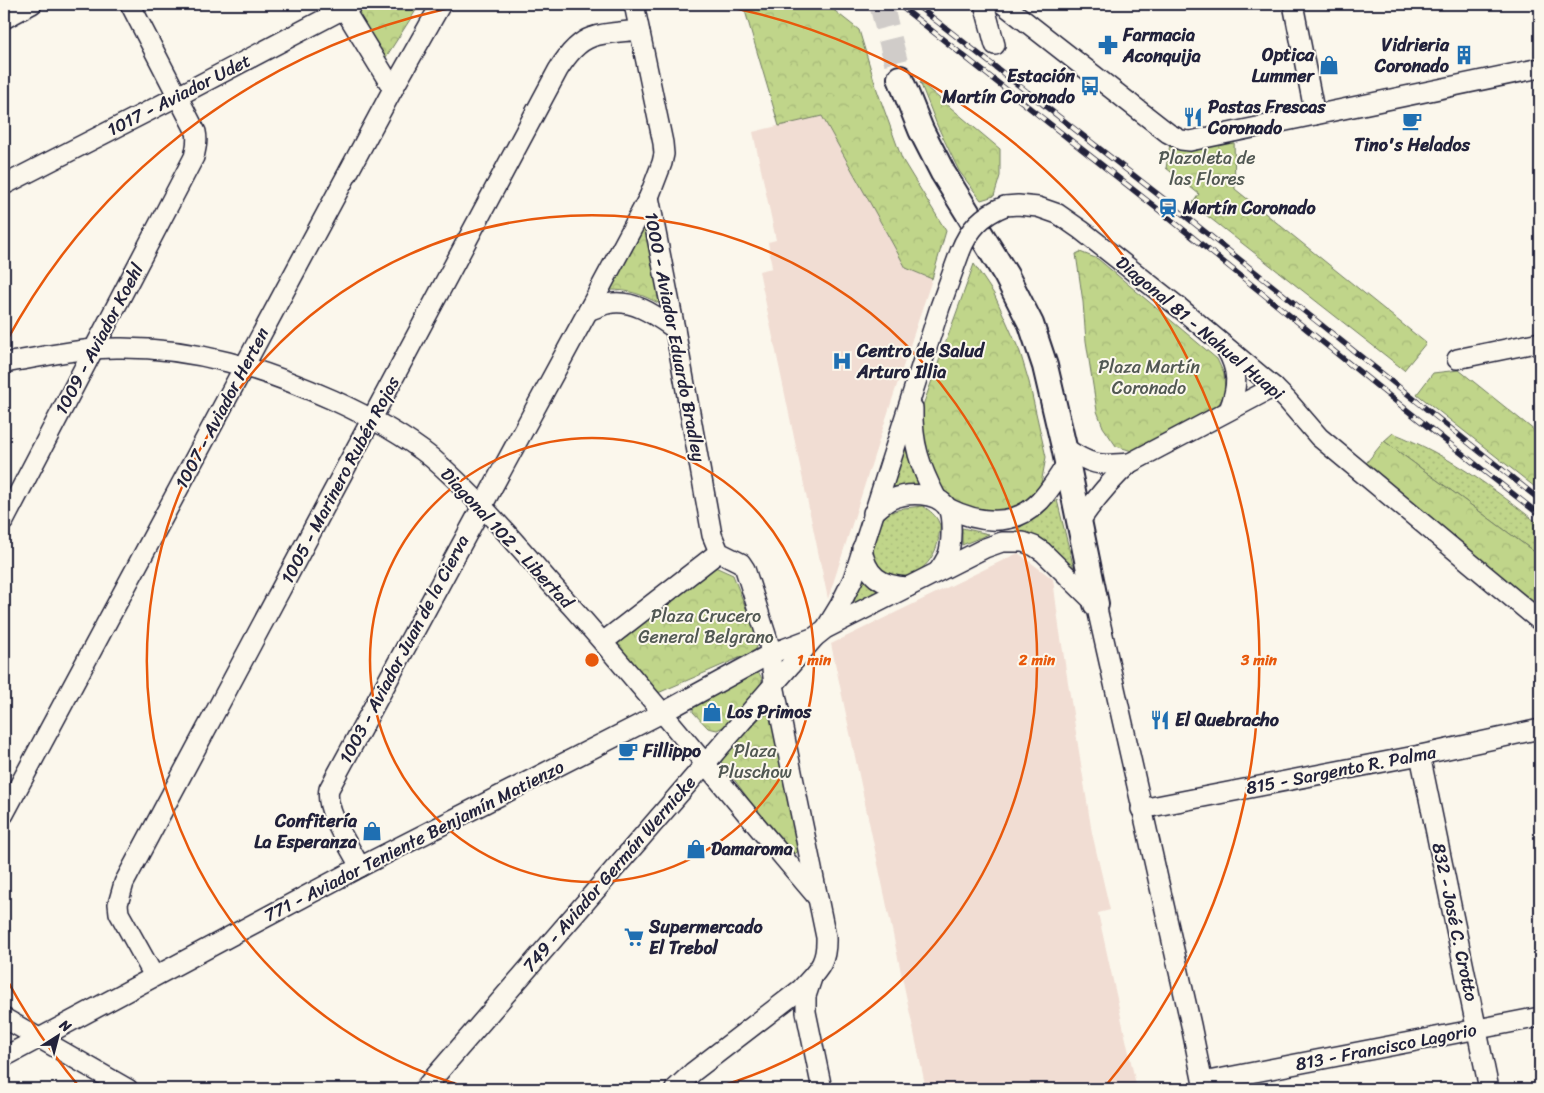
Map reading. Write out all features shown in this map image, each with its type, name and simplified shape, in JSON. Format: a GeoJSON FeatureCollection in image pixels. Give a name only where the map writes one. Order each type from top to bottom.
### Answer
{"type":"FeatureCollection","features":[{"type":"Feature","properties":{"kind":"main road"},"geometry":{"type":"LineString","coordinates":[[900,78],[921,130],[943,173],[1006,275],[1031,324],[1045,366],[1066,455],[1096,604]]}},
{"type":"Feature","properties":{"kind":"street"},"geometry":{"type":"LineString","coordinates":[[4,19],[32,4]]}},
{"type":"Feature","properties":{"kind":"street"},"geometry":{"type":"LineString","coordinates":[[130,4],[178,96]]}},
{"type":"Feature","properties":{"kind":"street","name":"1007 - Aviador Herten"},"geometry":{"type":"LineString","coordinates":[[4,814],[392,89],[441,4]]}},
{"type":"Feature","properties":{"kind":"street","name":"1000 - Aviador Eduardo Bradley"},"geometry":{"type":"LineString","coordinates":[[634,4],[664,143],[664,154],[659,173],[649,197],[712,535],[719,552]]}},
{"type":"Feature","properties":{"kind":"street"},"geometry":{"type":"LineString","coordinates":[[984,4],[995,45]]}},
{"type":"Feature","properties":{"kind":"street"},"geometry":{"type":"LineString","coordinates":[[1003,4],[1168,132],[1181,140],[1190,141],[1540,68]]}},
{"type":"Feature","properties":{"kind":"street"},"geometry":{"type":"LineString","coordinates":[[1292,4],[1315,115]]}},
{"type":"Feature","properties":{"kind":"street"},"geometry":{"type":"LineString","coordinates":[[348,6],[392,89]]}},
{"type":"Feature","properties":{"kind":"street","name":"1017 - Aviador Udet"},"geometry":{"type":"LineString","coordinates":[[4,185],[348,6]]}},
{"type":"Feature","properties":{"kind":"street","name":"1005 - Marinero Rubén Rojas"},"geometry":{"type":"LineString","coordinates":[[154,976],[119,913],[119,897],[129,875],[553,79],[566,58],[580,44],[592,37],[639,30]]}},
{"type":"Feature","properties":{"kind":"street","name":"1009 - Aviador Koehl"},"geometry":{"type":"LineString","coordinates":[[4,521],[194,156],[197,146],[196,132],[178,96]]}},
{"type":"Feature","properties":{"kind":"street","name":"1003 - Aviador Juan de la Cierva"},"geometry":{"type":"LineString","coordinates":[[360,867],[331,811],[328,795],[329,789],[649,197]]}},
{"type":"Feature","properties":{"kind":"street","name":"Diagonal 81 - Nahuel Huapi"},"geometry":{"type":"LineString","coordinates":[[874,513],[940,307],[965,240],[972,228],[993,211],[1005,206],[1018,204],[1038,207],[1058,214],[1081,230],[1181,309],[1274,387],[1319,437],[1540,621]]}},
{"type":"Feature","properties":{"kind":"street"},"geometry":{"type":"LineString","coordinates":[[588,312],[606,304],[628,304],[650,312],[675,329]]}},
{"type":"Feature","properties":{"kind":"street"},"geometry":{"type":"LineString","coordinates":[[1456,359],[1540,342]]}},
{"type":"Feature","properties":{"kind":"street"},"geometry":{"type":"LineString","coordinates":[[1224,346],[1233,361],[1236,377],[1235,394],[1229,410]]}},
{"type":"Feature","properties":{"kind":"street","name":"Diagonal 102 - Libertad"},"geometry":{"type":"LineString","coordinates":[[4,363],[74,350],[119,348],[186,353],[214,358],[277,376],[300,385],[373,418],[404,438],[431,458],[482,506],[603,642],[817,897]]}},
{"type":"Feature","properties":{"kind":"street"},"geometry":{"type":"LineString","coordinates":[[1080,521],[1105,487],[1130,463],[1274,387]]}},
{"type":"Feature","properties":{"kind":"street","name":"Diagonal 81 - Nahuel Huapi"},"geometry":{"type":"LineString","coordinates":[[913,391],[913,437],[924,473],[942,502]]}},
{"type":"Feature","properties":{"kind":"street"},"geometry":{"type":"LineString","coordinates":[[820,633],[848,591],[874,513],[882,504],[898,497],[914,494],[942,502],[964,516],[995,521],[1015,517],[1039,502],[1052,486],[1066,455],[1110,465],[1130,463]]}},
{"type":"Feature","properties":{"kind":"street"},"geometry":{"type":"LineString","coordinates":[[939,570],[948,556],[951,532],[942,502]]}},
{"type":"Feature","properties":{"kind":"street"},"geometry":{"type":"LineString","coordinates":[[862,548],[868,569],[878,579],[885,584],[908,587],[985,548],[1002,542],[1022,542],[1034,546],[1043,552],[1096,604],[1204,1086]]}},
{"type":"Feature","properties":{"kind":"street"},"geometry":{"type":"LineString","coordinates":[[603,642],[719,552],[741,563],[746,569],[767,636],[774,685],[826,937],[825,958],[801,989],[693,1072],[675,1089]]}},
{"type":"Feature","properties":{"kind":"street","name":"771 - Aviador Teniente Benjamín Matienzo"},"geometry":{"type":"LineString","coordinates":[[4,1057],[360,867],[662,713],[770,654],[820,633],[908,587]]}},
{"type":"Feature","properties":{"kind":"street","name":"749 - Aviador Germán Wernicke"},"geometry":{"type":"LineString","coordinates":[[424,1089],[705,762],[820,633]]}},
{"type":"Feature","properties":{"kind":"street","name":"815 - Sargento R. Palma"},"geometry":{"type":"LineString","coordinates":[[1141,809],[1420,755],[1540,729]]}},
{"type":"Feature","properties":{"kind":"street","name":"832 - José C. Crotto"},"geometry":{"type":"LineString","coordinates":[[1420,755],[1489,1089]]}},
{"type":"Feature","properties":{"kind":"street"},"geometry":{"type":"LineString","coordinates":[[812,977],[805,1003],[822,1089]]}},
{"type":"Feature","properties":{"kind":"street","name":"813 - Francisco Lagorio"},"geometry":{"type":"LineString","coordinates":[[1204,1086],[1540,1017]]}},
{"type":"Feature","properties":{"kind":"street"},"geometry":{"type":"LineString","coordinates":[[4,1018],[128,1089]]}},
{"type":"Feature","properties":{"kind":"shaded area","name":"Centro de Salud Arturo Illia"},"geometry":{"type":"Polygon","coordinates":[[[822,115],[906,268],[932,279],[828,599],[759,271],[772,268],[768,242],[776,240],[753,132],[822,115]]]}},
{"type":"Feature","properties":{"kind":"shaded area"},"geometry":{"type":"Polygon","coordinates":[[[1018,553],[1053,579],[1092,833],[1110,910],[1098,913],[1137,1089],[926,1089],[831,644],[1018,553]]]}},
{"type":"Feature","properties":{"kind":"green space"},"geometry":{"type":"Polygon","coordinates":[[[362,4],[420,4],[386,57],[349,11],[362,4]]]}},
{"type":"Feature","properties":{"kind":"green space"},"geometry":{"type":"Polygon","coordinates":[[[743,4],[826,4],[859,30],[877,90],[902,159],[946,231],[932,279],[906,268],[822,116],[779,126],[743,4]]]}},
{"type":"Feature","properties":{"kind":"green space"},"geometry":{"type":"Polygon","coordinates":[[[920,82],[1000,149],[1000,176],[994,196],[981,200],[959,171],[937,125],[920,82]]]}},
{"type":"Feature","properties":{"kind":"green space","name":"Plazoleta de las Flores"},"geometry":{"type":"Polygon","coordinates":[[[1234,137],[1235,189],[1426,343],[1404,370],[1192,204],[1199,194],[1166,168],[1171,138],[1234,137]]]}},
{"type":"Feature","properties":{"kind":"green space"},"geometry":{"type":"Polygon","coordinates":[[[646,217],[660,304],[635,293],[609,290],[646,217]]]}},
{"type":"Feature","properties":{"kind":"green space","name":"Plaza Martín Coronado"},"geometry":{"type":"Polygon","coordinates":[[[1080,252],[1098,259],[1217,359],[1224,374],[1225,393],[1216,409],[1132,451],[1116,446],[1103,427],[1097,411],[1086,341],[1076,254],[1080,252]]]}},
{"type":"Feature","properties":{"kind":"green space"},"geometry":{"type":"Polygon","coordinates":[[[974,264],[994,294],[1020,352],[1029,382],[1046,457],[1041,484],[1031,497],[1011,511],[982,513],[962,506],[941,491],[924,456],[918,419],[974,264]]]}},
{"type":"Feature","properties":{"kind":"green space"},"geometry":{"type":"Polygon","coordinates":[[[1459,370],[1540,435],[1540,491],[1417,394],[1433,373],[1459,370]]]}},
{"type":"Feature","properties":{"kind":"green space"},"geometry":{"type":"Polygon","coordinates":[[[1393,433],[1433,451],[1470,473],[1540,525],[1540,556],[1384,441],[1393,433]]]}},
{"type":"Feature","properties":{"kind":"green space"},"geometry":{"type":"Polygon","coordinates":[[[1384,441],[1540,556],[1540,609],[1363,467],[1384,441]]]}},
{"type":"Feature","properties":{"kind":"green space"},"geometry":{"type":"Polygon","coordinates":[[[904,443],[911,466],[921,485],[888,490],[904,443]]]}},
{"type":"Feature","properties":{"kind":"green space"},"geometry":{"type":"Polygon","coordinates":[[[1057,500],[1075,573],[1048,547],[1014,532],[1057,500]]]}},
{"type":"Feature","properties":{"kind":"green space"},"geometry":{"type":"Polygon","coordinates":[[[923,506],[934,515],[940,525],[936,549],[923,568],[910,575],[902,577],[893,576],[872,561],[871,542],[883,518],[891,512],[904,508],[923,506]]]}},
{"type":"Feature","properties":{"kind":"green space"},"geometry":{"type":"Polygon","coordinates":[[[962,528],[989,534],[962,545],[962,528]]]}},
{"type":"Feature","properties":{"kind":"green space","name":"Plaza Crucero General Belgrano"},"geometry":{"type":"Polygon","coordinates":[[[713,566],[733,575],[759,642],[755,651],[658,693],[614,647],[713,566]]]}},
{"type":"Feature","properties":{"kind":"green space"},"geometry":{"type":"Polygon","coordinates":[[[864,576],[872,586],[883,593],[853,604],[864,576]]]}},
{"type":"Feature","properties":{"kind":"green space"},"geometry":{"type":"Polygon","coordinates":[[[754,670],[761,676],[761,686],[727,725],[717,730],[708,728],[693,712],[693,706],[754,670]]]}},
{"type":"Feature","properties":{"kind":"green space","name":"Plaza Pluschow"},"geometry":{"type":"Polygon","coordinates":[[[764,714],[770,715],[774,721],[800,849],[795,854],[789,854],[719,759],[764,714]]]}},
{"type":"Feature","properties":{"kind":"tunnel"},"geometry":{"type":"LineString","coordinates":[[881,4],[900,78]]}},
{"type":"Feature","properties":{"kind":"railway"},"geometry":{"type":"LineString","coordinates":[[898,4],[1540,515]]}},
{"type":"Feature","properties":{"kind":"railway"},"geometry":{"type":"LineString","coordinates":[[915,4],[1169,203],[1540,500]]}},
{"type":"Feature","properties":{"kind":"place","name":"Farmacia Aconquija"},"geometry":{"type":"Point","coordinates":[1108,45]}},
{"type":"Feature","properties":{"kind":"place","name":"Vidrieria Coronado"},"geometry":{"type":"Point","coordinates":[1464,55]}},
{"type":"Feature","properties":{"kind":"place","name":"Optica Lummer"},"geometry":{"type":"Point","coordinates":[1329,65]}},
{"type":"Feature","properties":{"kind":"place","name":"Estación Martín Coronado"},"geometry":{"type":"Point","coordinates":[1090,86]}},
{"type":"Feature","properties":{"kind":"place","name":"Pastas Frescas Coronado"},"geometry":{"type":"Point","coordinates":[1193,117]}},
{"type":"Feature","properties":{"kind":"place","name":"Tino's Helados"},"geometry":{"type":"Point","coordinates":[1412,121]}},
{"type":"Feature","properties":{"kind":"place","name":"Martín Coronado"},"geometry":{"type":"Point","coordinates":[1168,208]}},
{"type":"Feature","properties":{"kind":"place","name":"Centro de Salud Arturo Illia"},"geometry":{"type":"Point","coordinates":[842,361]}},
{"type":"Feature","properties":{"kind":"place","name":"Los Primos"},"geometry":{"type":"Point","coordinates":[712,712]}},
{"type":"Feature","properties":{"kind":"place","name":"El Quebracho"},"geometry":{"type":"Point","coordinates":[1160,720]}},
{"type":"Feature","properties":{"kind":"place","name":"Fillippo"},"geometry":{"type":"Point","coordinates":[628,751]}},
{"type":"Feature","properties":{"kind":"place","name":"Confitería La Esperanza"},"geometry":{"type":"Point","coordinates":[372,831]}},
{"type":"Feature","properties":{"kind":"place","name":"Damaroma"},"geometry":{"type":"Point","coordinates":[696,849]}},
{"type":"Feature","properties":{"kind":"place","name":"Supermercado El Trebol"},"geometry":{"type":"Point","coordinates":[634,937]}}]}
